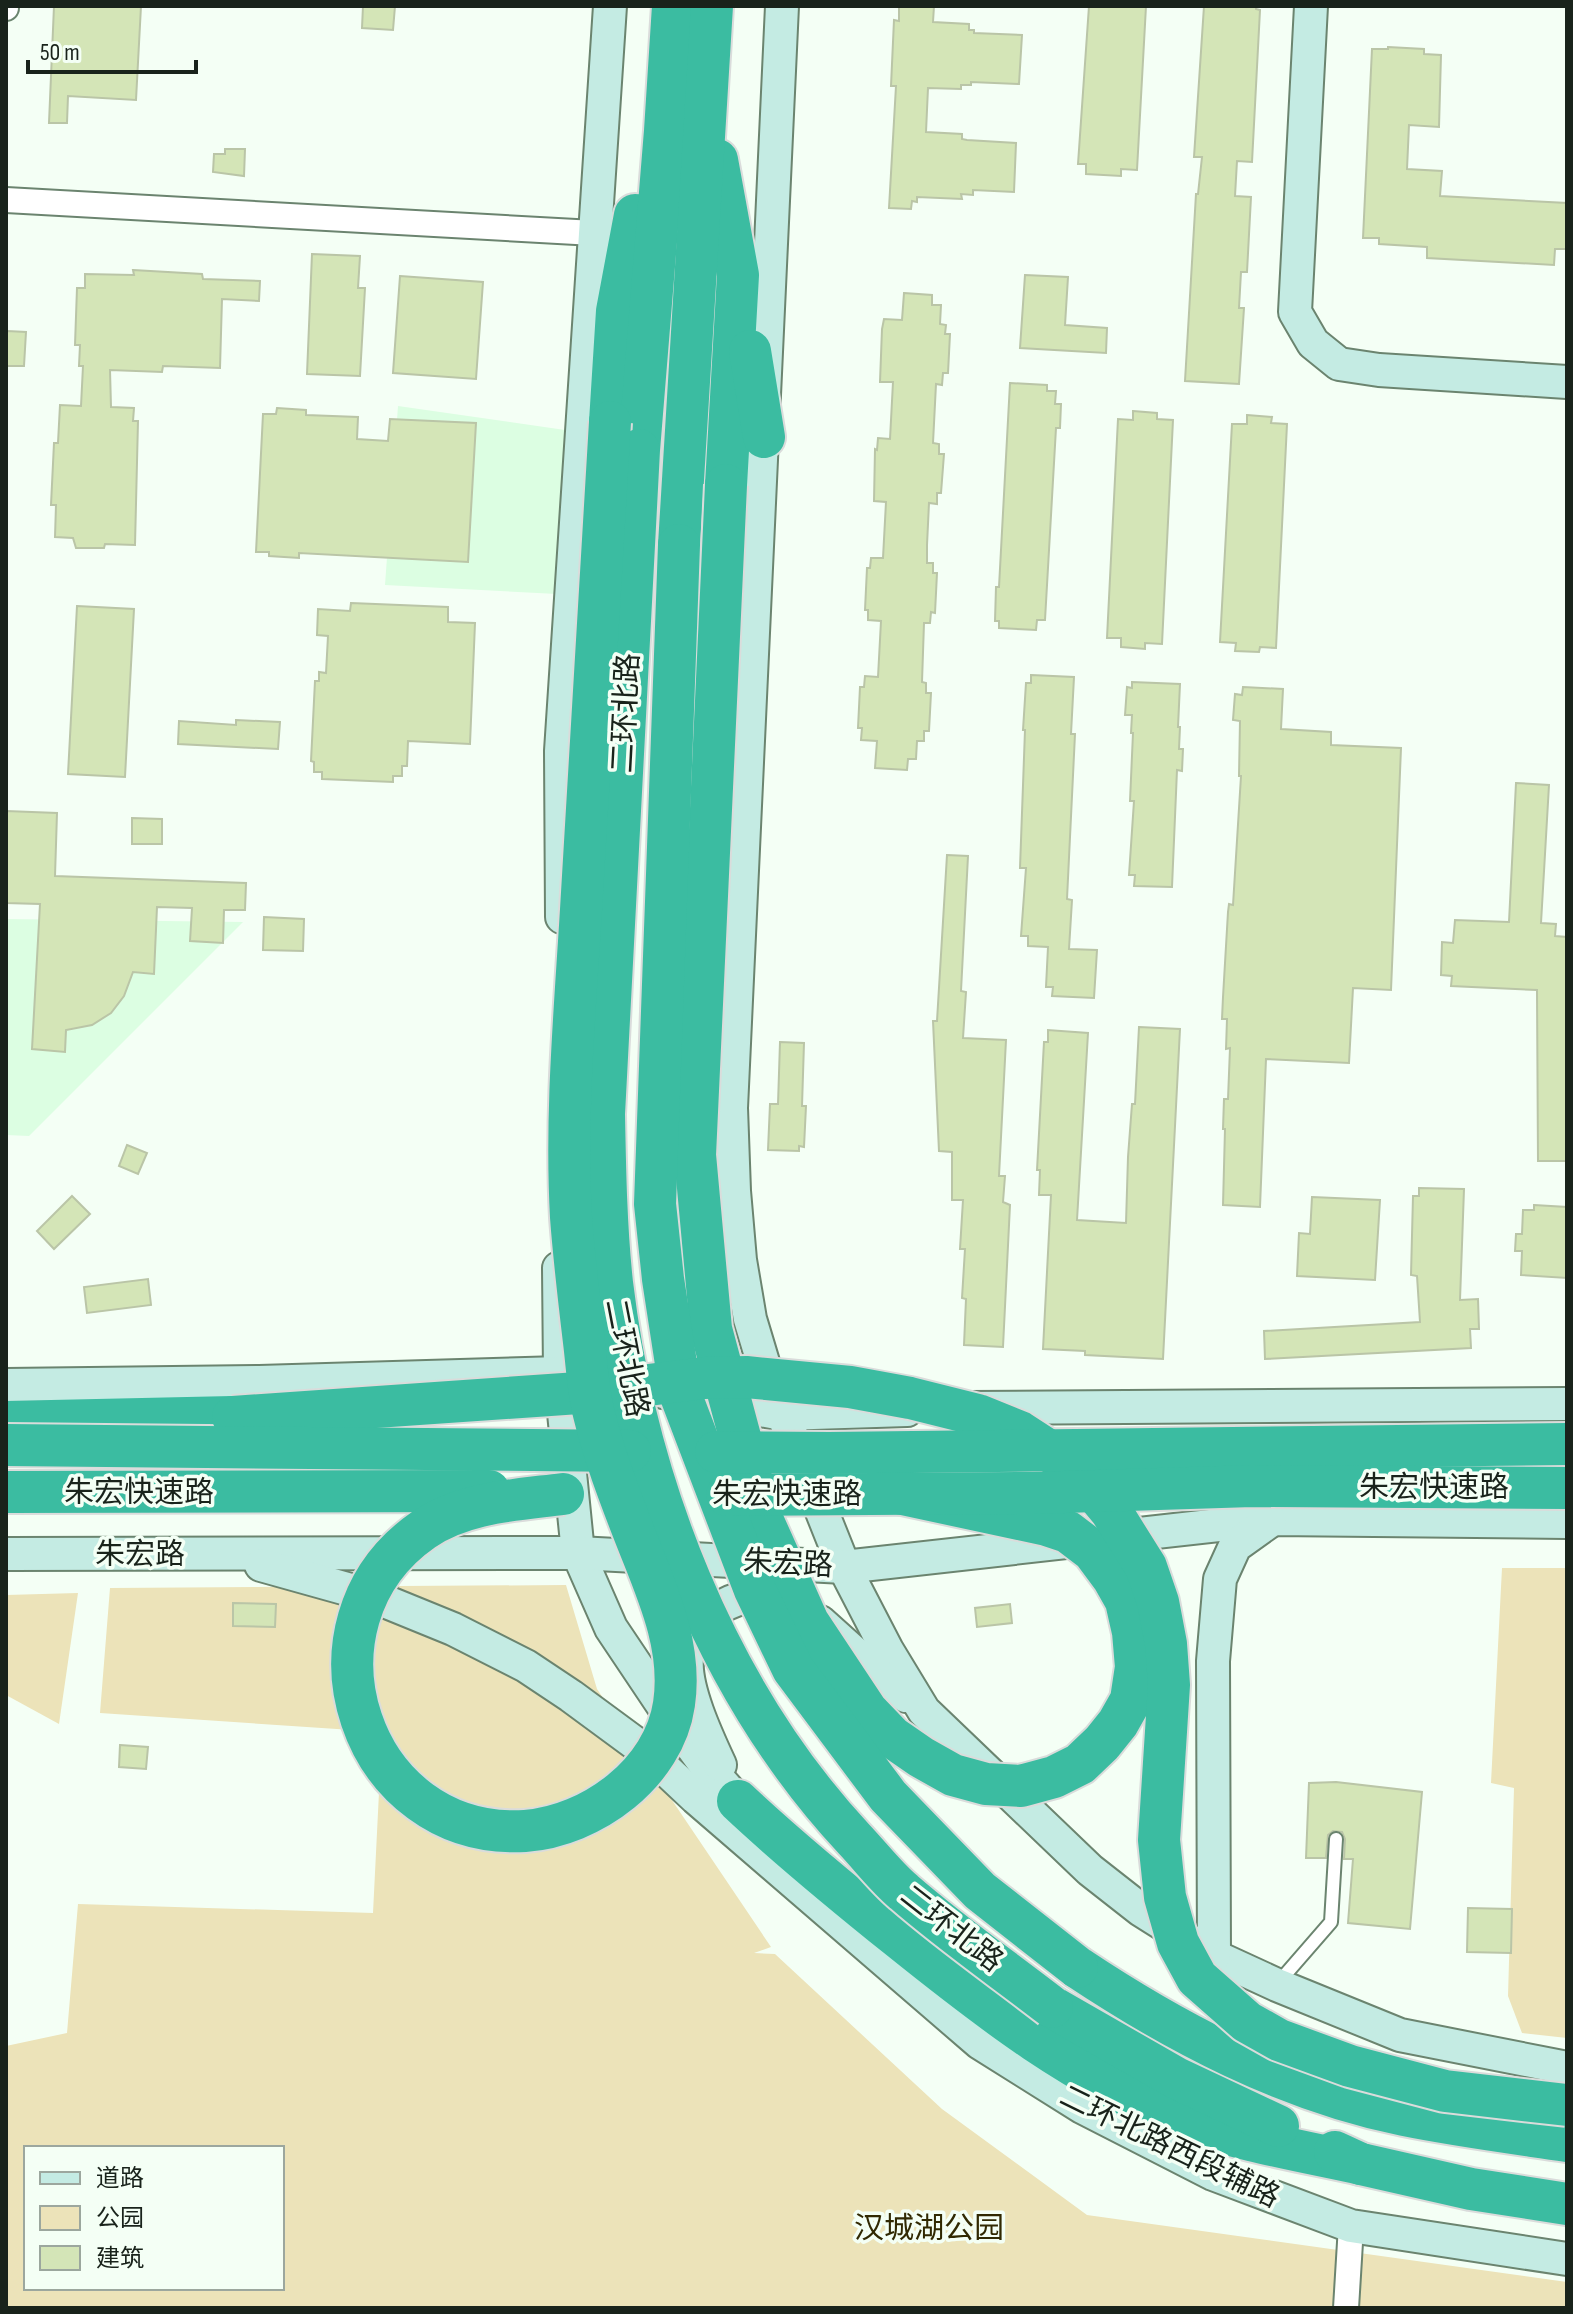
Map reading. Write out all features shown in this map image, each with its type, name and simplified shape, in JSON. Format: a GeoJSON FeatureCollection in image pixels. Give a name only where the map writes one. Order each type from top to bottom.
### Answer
{"type":"FeatureCollection","features":[{"type":"Feature","properties":{"kind":"highway"},"geometry":{"type":"LineString","coordinates":[[662,6],[669,68]]}},
{"type":"Feature","properties":{"kind":"highway","name":"二环北路"},"geometry":{"type":"LineString","coordinates":[[673,6],[665,131],[611,425],[605,1201],[613,1284],[632,1399],[662,1502],[701,1607],[728,1660],[791,1764],[829,1812],[903,1891],[1052,2007],[1176,2078],[1361,2164],[1471,2189],[1567,2204]]}},
{"type":"Feature","properties":{"kind":"highway","name":"二环北路"},"geometry":{"type":"LineString","coordinates":[[712,6],[679,545],[655,1204],[681,1396],[755,1590],[793,1669],[888,1796],[980,1891],[1077,1967],[1175,2028],[1274,2076],[1335,2097],[1403,2115],[1567,2141]]}},
{"type":"Feature","properties":{"kind":"highway"},"geometry":{"type":"LineString","coordinates":[[705,94],[764,437]]}},
{"type":"Feature","properties":{"kind":"highway"},"geometry":{"type":"LineString","coordinates":[[563,1494],[477,1506],[425,1528],[382,1567],[358,1618],[351,1661],[355,1704],[377,1756],[416,1798],[467,1824],[495,1830],[549,1828],[574,1820],[596,1808],[637,1777],[665,1735],[674,1708],[675,1656],[661,1600],[611,1470],[592,1409],[571,1215],[575,1005],[617,311],[613,228],[665,131]]}},
{"type":"Feature","properties":{"kind":"highway"},"geometry":{"type":"LineString","coordinates":[[738,275],[695,1155],[711,1329],[762,1519],[808,1622],[867,1711],[892,1737],[921,1757],[953,1775],[986,1784],[1021,1786],[1054,1777],[1080,1764],[1110,1733],[1131,1700],[1136,1667],[1133,1632],[1126,1601],[1113,1578],[1093,1551],[1068,1532],[898,1493]]}},
{"type":"Feature","properties":{"kind":"highway"},"geometry":{"type":"LineString","coordinates":[[6,1422],[233,1417],[579,1393],[704,1378],[746,1377],[836,1385],[910,1398],[978,1415],[1020,1432],[1057,1456],[1086,1481],[1111,1511],[1146,1567],[1158,1602],[1166,1644],[1169,1685],[1159,1840],[1163,1882],[1178,1943],[1197,1978],[1247,2022],[1279,2040],[1350,2066],[1445,2091],[1567,2105]]}},
{"type":"Feature","properties":{"kind":"highway","name":"朱宏快速路"},"geometry":{"type":"LineString","coordinates":[[6,1445],[829,1453],[1567,1444]]}},
{"type":"Feature","properties":{"kind":"highway","name":"朱宏快速路"},"geometry":{"type":"LineString","coordinates":[[6,1492],[487,1491],[563,1494],[898,1493],[1252,1486],[1567,1488]]}},
{"type":"Feature","properties":{"kind":"highway"},"geometry":{"type":"LineString","coordinates":[[738,1801],[800,1859],[848,1897],[999,2015],[1091,2077],[1186,2121],[1361,2164]]}},
{"type":"Feature","properties":{"kind":"main road"},"geometry":{"type":"LineString","coordinates":[[610,6],[613,228]]}},
{"type":"Feature","properties":{"kind":"main road"},"geometry":{"type":"LineString","coordinates":[[782,6],[731,1108],[734,1191],[742,1275],[750,1319],[782,1414],[844,1567],[887,1650],[924,1711]]}},
{"type":"Feature","properties":{"kind":"main road"},"geometry":{"type":"LineString","coordinates":[[1311,6],[1295,312],[1313,343],[1339,364],[1379,370],[1567,382]]}},
{"type":"Feature","properties":{"kind":"main road"},"geometry":{"type":"LineString","coordinates":[[611,425],[561,751],[560,1373],[578,1553],[619,1640],[682,1732],[738,1801]]}},
{"type":"Feature","properties":{"kind":"main road"},"geometry":{"type":"LineString","coordinates":[[6,1385],[259,1382],[560,1373],[782,1414],[1010,1407],[1567,1404]]}},
{"type":"Feature","properties":{"kind":"main road"},"geometry":{"type":"LineString","coordinates":[[1214,1956],[1213,1661],[1220,1579],[1235,1546],[1273,1519]]}},
{"type":"Feature","properties":{"kind":"main road","name":"朱宏路"},"geometry":{"type":"LineString","coordinates":[[6,1554],[578,1553],[844,1567],[1273,1519],[1567,1522]]}},
{"type":"Feature","properties":{"kind":"main road","name":"二环北路西段辅路"},"geometry":{"type":"LineString","coordinates":[[214,1554],[372,1596],[453,1629],[526,1666],[647,1752],[776,1868],[980,2043],[1030,2077],[1142,2139],[1249,2189],[1351,2226],[1567,2259]]}},
{"type":"Feature","properties":{"kind":"main road"},"geometry":{"type":"LineString","coordinates":[[848,1897],[776,1868],[738,1801],[701,1718],[689,1683],[687,1657],[695,1634],[716,1608],[731,1601],[747,1597],[770,1598],[792,1603],[819,1620],[924,1711],[1090,1870],[1141,1910],[1214,1956],[1400,2035],[1567,2068]]}},
{"type":"Feature","properties":{"kind":"street"},"geometry":{"type":"LineString","coordinates":[[6,200],[613,228]]}},
{"type":"Feature","properties":{"kind":"street"},"geometry":{"type":"LineString","coordinates":[[1346,2308],[1351,2226]]}},
{"type":"Feature","properties":{"kind":"lane"},"geometry":{"type":"LineString","coordinates":[[1277,1985],[1331,1922],[1336,1839]]}},
{"type":"Feature","properties":{"kind":"shaded area"},"geometry":{"type":"Polygon","coordinates":[[[398,406],[565,430],[557,594],[385,585],[398,406]]]}},
{"type":"Feature","properties":{"kind":"shaded area"},"geometry":{"type":"Polygon","coordinates":[[[6,919],[243,922],[29,1136],[6,1135],[6,919]]]}},
{"type":"Feature","properties":{"kind":"green space"},"geometry":{"type":"Polygon","coordinates":[[[1502,1568],[1567,1568],[1567,2038],[1522,2033],[1508,1996],[1514,1788],[1491,1783],[1502,1568]]]}},
{"type":"Feature","properties":{"kind":"green space","name":"汉城湖公园"},"geometry":{"type":"Polygon","coordinates":[[[566,1585],[597,1689],[771,1947],[754,1953],[775,1954],[942,2109],[1087,2215],[1567,2282],[1567,2308],[6,2308],[6,2046],[67,2033],[78,1904],[373,1913],[382,1732],[100,1713],[110,1588],[566,1585]]]}},
{"type":"Feature","properties":{"kind":"green space"},"geometry":{"type":"Polygon","coordinates":[[[78,1593],[59,1724],[6,1695],[6,1595],[78,1593]]]}},
{"type":"Feature","properties":{"kind":"building"},"geometry":{"type":"Polygon","coordinates":[[[54,6],[141,6],[136,100],[68,96],[67,123],[49,123],[54,6]]]}},
{"type":"Feature","properties":{"kind":"building"},"geometry":{"type":"Polygon","coordinates":[[[363,6],[395,6],[393,30],[362,28],[363,6]]]}},
{"type":"Feature","properties":{"kind":"building"},"geometry":{"type":"Polygon","coordinates":[[[899,6],[934,6],[933,22],[969,24],[969,30],[974,30],[974,33],[1022,35],[1019,84],[971,82],[971,85],[961,85],[961,89],[928,88],[926,132],[962,134],[962,139],[967,140],[1016,143],[1014,192],[973,190],[973,195],[961,194],[962,199],[917,197],[917,202],[912,201],[911,209],[889,208],[896,86],[891,86],[894,20],[899,21],[899,6]]]}},
{"type":"Feature","properties":{"kind":"building"},"geometry":{"type":"Polygon","coordinates":[[[1089,6],[1146,6],[1137,170],[1121,169],[1121,176],[1086,174],[1086,164],[1078,164],[1089,6]]]}},
{"type":"Feature","properties":{"kind":"building"},"geometry":{"type":"Polygon","coordinates":[[[1204,6],[1256,6],[1260,10],[1252,162],[1237,161],[1235,196],[1251,197],[1247,272],[1241,272],[1239,308],[1244,308],[1239,384],[1185,381],[1196,194],[1202,157],[1194,157],[1204,6]]]}},
{"type":"Feature","properties":{"kind":"building"},"geometry":{"type":"Polygon","coordinates":[[[1372,49],[1424,49],[1424,54],[1441,55],[1439,127],[1409,125],[1407,169],[1442,171],[1440,196],[1567,203],[1567,249],[1555,249],[1554,265],[1427,258],[1427,247],[1379,244],[1379,238],[1363,238],[1372,49]]]}},
{"type":"Feature","properties":{"kind":"building"},"geometry":{"type":"Polygon","coordinates":[[[225,149],[245,149],[244,176],[213,172],[214,154],[225,154],[225,149]]]}},
{"type":"Feature","properties":{"kind":"building"},"geometry":{"type":"Polygon","coordinates":[[[312,254],[360,256],[358,288],[365,288],[360,376],[307,374],[312,254]]]}},
{"type":"Feature","properties":{"kind":"building"},"geometry":{"type":"Polygon","coordinates":[[[133,270],[202,274],[203,279],[260,281],[259,301],[222,299],[220,368],[163,366],[162,372],[110,370],[111,407],[134,408],[133,421],[138,421],[135,545],[105,544],[104,548],[76,548],[73,538],[55,537],[56,505],[51,505],[54,443],[58,443],[60,405],[81,406],[83,366],[79,366],[80,345],[75,345],[77,288],[85,288],[85,274],[134,275],[133,270]]]}},
{"type":"Feature","properties":{"kind":"building"},"geometry":{"type":"Polygon","coordinates":[[[1025,275],[1068,277],[1065,325],[1107,328],[1106,353],[1020,348],[1025,275]]]}},
{"type":"Feature","properties":{"kind":"building"},"geometry":{"type":"Polygon","coordinates":[[[400,276],[483,282],[476,379],[393,373],[400,276]]]}},
{"type":"Feature","properties":{"kind":"building"},"geometry":{"type":"Polygon","coordinates":[[[904,293],[932,295],[932,305],[941,305],[940,324],[946,325],[945,334],[950,334],[948,373],[943,373],[942,385],[936,384],[933,443],[939,444],[939,454],[944,454],[941,493],[937,493],[937,504],[929,503],[927,563],[933,563],[933,573],[937,573],[935,613],[931,612],[930,623],[924,623],[922,682],[926,683],[926,693],[931,693],[929,731],[924,731],[924,741],[917,741],[916,759],[908,759],[907,770],[875,768],[877,741],[861,740],[862,728],[858,728],[860,687],[864,687],[865,676],[878,677],[881,621],[868,620],[868,610],[865,610],[867,568],[870,568],[871,558],[883,558],[886,502],[874,501],[875,449],[878,438],[890,439],[893,382],[880,382],[882,329],[884,319],[902,320],[904,293]]]}},
{"type":"Feature","properties":{"kind":"building"},"geometry":{"type":"Polygon","coordinates":[[[7,331],[26,332],[24,366],[6,366],[7,331]]]}},
{"type":"Feature","properties":{"kind":"building"},"geometry":{"type":"Polygon","coordinates":[[[1010,383],[1047,385],[1047,391],[1056,391],[1055,404],[1061,404],[1060,428],[1056,428],[1045,620],[1037,620],[1036,630],[999,628],[999,621],[995,621],[1010,383]]]}},
{"type":"Feature","properties":{"kind":"building"},"geometry":{"type":"Polygon","coordinates":[[[277,408],[306,410],[306,415],[358,417],[357,439],[388,441],[390,419],[476,423],[468,562],[299,553],[299,558],[256,552],[263,414],[276,414],[277,408]]]}},
{"type":"Feature","properties":{"kind":"building"},"geometry":{"type":"Polygon","coordinates":[[[1133,411],[1157,413],[1157,419],[1173,420],[1162,644],[1145,643],[1145,649],[1121,647],[1121,638],[1107,638],[1118,419],[1133,420],[1133,411]]]}},
{"type":"Feature","properties":{"kind":"building"},"geometry":{"type":"Polygon","coordinates":[[[1247,415],[1272,417],[1271,423],[1287,424],[1276,648],[1260,647],[1259,652],[1235,651],[1236,643],[1220,642],[1232,424],[1247,424],[1247,415]]]}},
{"type":"Feature","properties":{"kind":"building"},"geometry":{"type":"Polygon","coordinates":[[[351,603],[448,607],[448,622],[475,623],[470,744],[408,741],[407,766],[402,766],[402,776],[393,776],[393,782],[322,779],[322,772],[314,772],[314,762],[311,761],[315,681],[319,681],[319,672],[326,673],[328,636],[317,635],[318,609],[350,611],[351,603]]]}},
{"type":"Feature","properties":{"kind":"building"},"geometry":{"type":"Polygon","coordinates":[[[77,606],[134,609],[125,777],[68,774],[77,606]]]}},
{"type":"Feature","properties":{"kind":"building"},"geometry":{"type":"Polygon","coordinates":[[[1031,675],[1074,677],[1071,734],[1075,734],[1067,899],[1072,900],[1069,949],[1097,950],[1094,998],[1052,996],[1053,987],[1046,987],[1048,947],[1028,946],[1028,936],[1021,936],[1026,868],[1020,868],[1023,730],[1026,683],[1031,683],[1031,675]]]}},
{"type":"Feature","properties":{"kind":"building"},"geometry":{"type":"Polygon","coordinates":[[[1132,682],[1180,684],[1179,749],[1183,749],[1182,771],[1177,770],[1172,887],[1134,886],[1135,875],[1129,875],[1134,801],[1130,801],[1133,733],[1132,715],[1125,715],[1127,687],[1132,688],[1132,682]]]}},
{"type":"Feature","properties":{"kind":"building"},"geometry":{"type":"Polygon","coordinates":[[[1243,687],[1283,689],[1281,729],[1331,732],[1331,745],[1401,748],[1391,990],[1353,988],[1349,1063],[1266,1059],[1260,1207],[1223,1205],[1224,1099],[1228,1099],[1230,1048],[1226,1049],[1227,1019],[1222,1019],[1241,776],[1240,721],[1233,720],[1235,694],[1242,695],[1243,687]]]}},
{"type":"Feature","properties":{"kind":"building"},"geometry":{"type":"Polygon","coordinates":[[[236,720],[280,722],[278,749],[178,744],[179,721],[236,725],[236,720]]]}},
{"type":"Feature","properties":{"kind":"building"},"geometry":{"type":"Polygon","coordinates":[[[1516,783],[1549,785],[1541,923],[1556,924],[1555,936],[1567,937],[1567,1161],[1538,1161],[1537,990],[1451,986],[1452,976],[1441,975],[1442,942],[1453,943],[1455,920],[1509,922],[1516,783]]]}},
{"type":"Feature","properties":{"kind":"building"},"geometry":{"type":"Polygon","coordinates":[[[6,811],[57,813],[55,876],[246,883],[245,910],[224,910],[223,943],[190,941],[192,908],[157,907],[154,974],[133,972],[124,996],[111,1013],[92,1025],[66,1030],[65,1052],[32,1049],[40,904],[6,903],[6,811]]]}},
{"type":"Feature","properties":{"kind":"building"},"geometry":{"type":"Polygon","coordinates":[[[132,818],[162,819],[162,844],[132,844],[132,818]]]}},
{"type":"Feature","properties":{"kind":"building"},"geometry":{"type":"Polygon","coordinates":[[[947,855],[968,856],[961,991],[966,992],[963,1038],[1006,1040],[999,1176],[1005,1176],[1003,1202],[1010,1205],[1003,1347],[964,1345],[966,1299],[962,1298],[965,1249],[960,1249],[963,1200],[952,1200],[952,1152],[939,1151],[933,1021],[937,1021],[947,855]]]}},
{"type":"Feature","properties":{"kind":"building"},"geometry":{"type":"Polygon","coordinates":[[[264,917],[304,919],[303,951],[263,950],[264,917]]]}},
{"type":"Feature","properties":{"kind":"building"},"geometry":{"type":"Polygon","coordinates":[[[1139,1027],[1180,1029],[1163,1359],[1085,1355],[1085,1351],[1043,1349],[1051,1195],[1039,1195],[1040,1170],[1037,1170],[1044,1042],[1048,1042],[1048,1030],[1088,1033],[1077,1220],[1126,1223],[1139,1027]]]}},
{"type":"Feature","properties":{"kind":"building"},"geometry":{"type":"Polygon","coordinates":[[[780,1042],[804,1043],[802,1106],[806,1106],[804,1147],[799,1146],[799,1151],[768,1150],[770,1104],[778,1104],[780,1042]]]}},
{"type":"Feature","properties":{"kind":"building"},"geometry":{"type":"Polygon","coordinates":[[[127,1145],[147,1153],[138,1174],[119,1166],[127,1145]]]}},
{"type":"Feature","properties":{"kind":"building"},"geometry":{"type":"Polygon","coordinates":[[[1419,1188],[1464,1189],[1460,1300],[1478,1299],[1479,1329],[1470,1329],[1471,1348],[1265,1359],[1264,1331],[1420,1322],[1417,1276],[1411,1275],[1413,1196],[1419,1196],[1419,1188]]]}},
{"type":"Feature","properties":{"kind":"building"},"geometry":{"type":"Polygon","coordinates":[[[72,1196],[90,1214],[54,1249],[37,1231],[72,1196]]]}},
{"type":"Feature","properties":{"kind":"building"},"geometry":{"type":"Polygon","coordinates":[[[1312,1197],[1380,1200],[1375,1280],[1297,1276],[1299,1233],[1310,1234],[1312,1197]]]}},
{"type":"Feature","properties":{"kind":"building"},"geometry":{"type":"Polygon","coordinates":[[[1534,1205],[1567,1207],[1567,1278],[1521,1275],[1522,1251],[1515,1251],[1516,1234],[1522,1234],[1523,1210],[1534,1210],[1534,1205]]]}},
{"type":"Feature","properties":{"kind":"building"},"geometry":{"type":"Polygon","coordinates":[[[148,1279],[151,1305],[87,1313],[84,1287],[148,1279]]]}},
{"type":"Feature","properties":{"kind":"building"},"geometry":{"type":"Polygon","coordinates":[[[233,1603],[276,1604],[275,1627],[233,1626],[233,1603]]]}},
{"type":"Feature","properties":{"kind":"building"},"geometry":{"type":"Polygon","coordinates":[[[1010,1604],[1012,1623],[977,1627],[975,1608],[1010,1604]]]}},
{"type":"Feature","properties":{"kind":"building"},"geometry":{"type":"Polygon","coordinates":[[[120,1745],[148,1747],[146,1769],[119,1767],[120,1745]]]}},
{"type":"Feature","properties":{"kind":"building"},"geometry":{"type":"Polygon","coordinates":[[[1336,1782],[1422,1792],[1410,1929],[1348,1923],[1353,1859],[1344,1859],[1345,1839],[1342,1832],[1333,1831],[1328,1835],[1326,1858],[1306,1858],[1309,1783],[1336,1782]]]}},
{"type":"Feature","properties":{"kind":"building"},"geometry":{"type":"Polygon","coordinates":[[[1468,1908],[1512,1909],[1511,1953],[1467,1952],[1468,1908]]]}}]}
